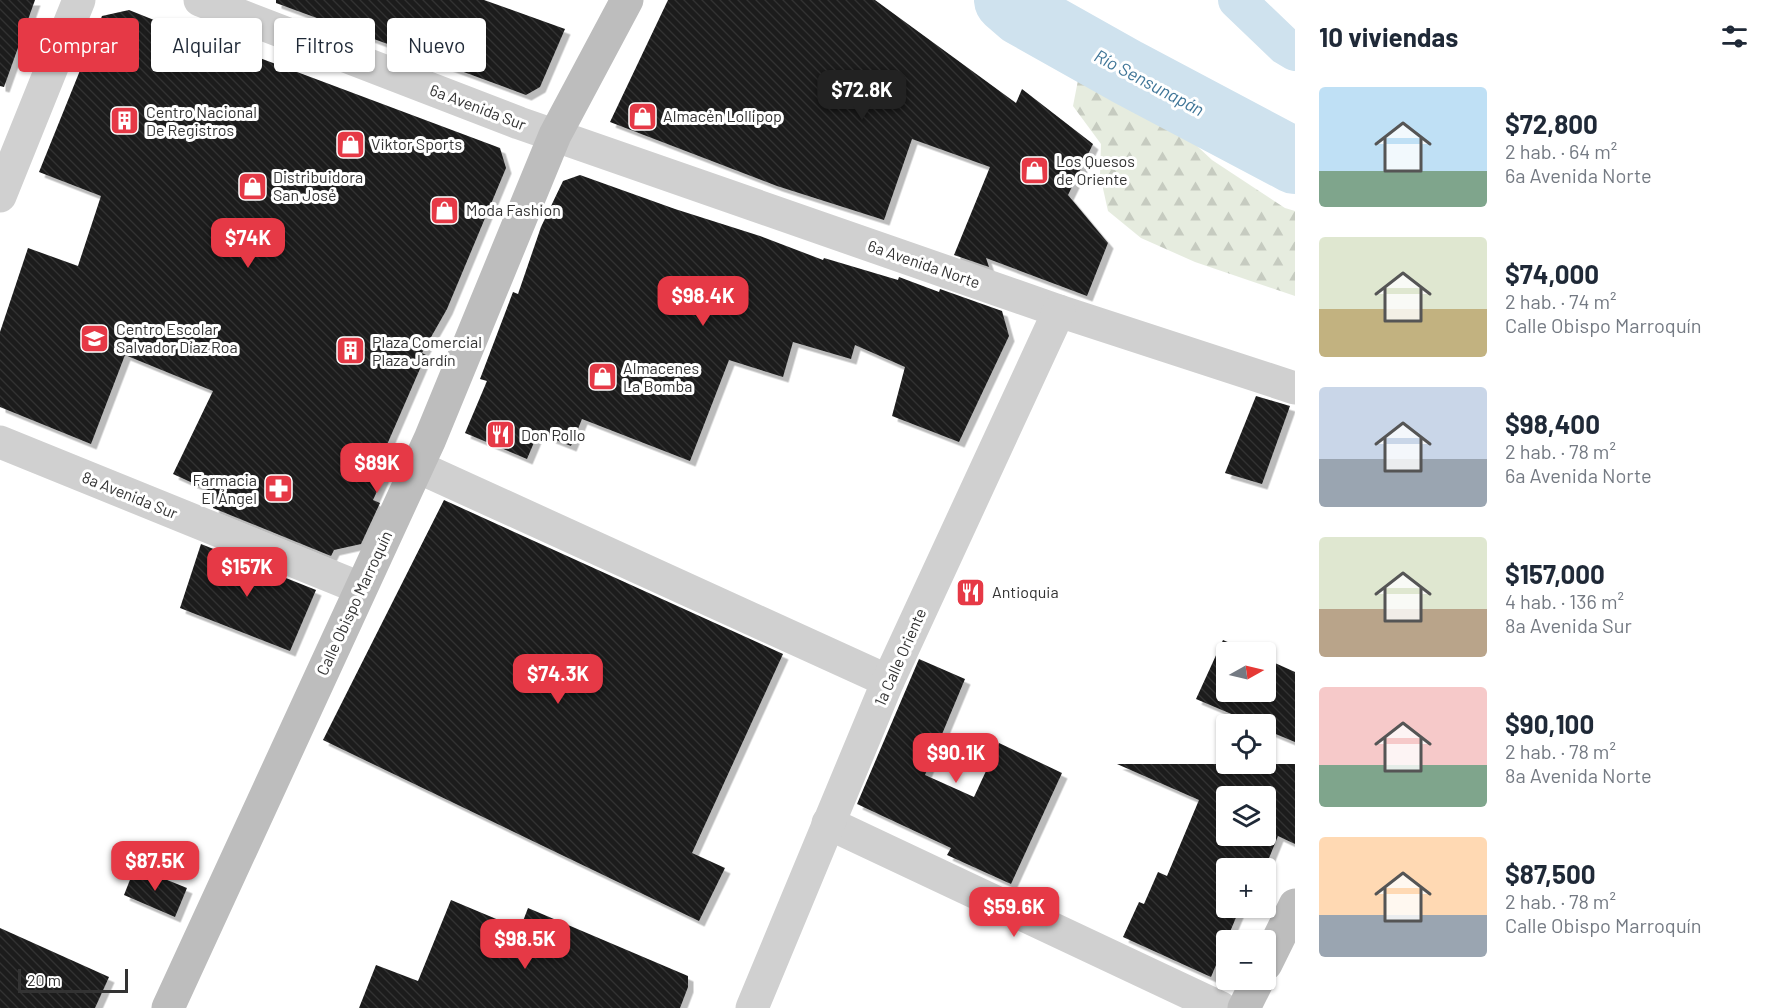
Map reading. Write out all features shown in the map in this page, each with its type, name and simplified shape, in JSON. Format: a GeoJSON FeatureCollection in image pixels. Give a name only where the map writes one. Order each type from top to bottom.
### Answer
{"type":"FeatureCollection","features":[{"type":"Feature","properties":{"kind":"main road","name":"Calle Obispo Marroquín"},"geometry":{"type":"LineString","coordinates":[[168,1008],[360,588],[418,467],[555,135],[627,0]]}},
{"type":"Feature","properties":{"kind":"main road"},"geometry":{"type":"LineString","coordinates":[[1276,944],[1295,905]]}},
{"type":"Feature","properties":{"kind":"main road"},"geometry":{"type":"LineString","coordinates":[[1244,1008],[1253,990]]}},
{"type":"Feature","properties":{"kind":"street"},"geometry":{"type":"LineString","coordinates":[[0,196],[79,0]]}},
{"type":"Feature","properties":{"kind":"street","name":"6a Avenida Sur"},"geometry":{"type":"LineString","coordinates":[[200,0],[555,135]]}},
{"type":"Feature","properties":{"kind":"street","name":"6a Avenida Norte"},"geometry":{"type":"LineString","coordinates":[[555,135],[1059,311],[1295,388]]}},
{"type":"Feature","properties":{"kind":"street","name":"1a Calle Oriente"},"geometry":{"type":"LineString","coordinates":[[752,1008],[888,681],[1059,311]]}},
{"type":"Feature","properties":{"kind":"street","name":"8a Avenida Sur"},"geometry":{"type":"LineString","coordinates":[[0,442],[360,588]]}},
{"type":"Feature","properties":{"kind":"street"},"geometry":{"type":"LineString","coordinates":[[418,467],[888,681]]}},
{"type":"Feature","properties":{"kind":"street"},"geometry":{"type":"LineString","coordinates":[[828,823],[1221,1008]]}},
{"type":"Feature","properties":{"kind":"green space"},"geometry":{"type":"Polygon","coordinates":[[[1080,70],[1168,119],[1212,160],[1285,208],[1295,211],[1295,296],[1195,262],[1141,238],[1108,211],[1100,175],[1101,144],[1073,106],[1080,70]]]}},
{"type":"Feature","properties":{"kind":"building"},"geometry":{"type":"Polygon","coordinates":[[[0,0],[35,0],[29,18],[18,18],[18,48],[4,87],[0,86],[0,0]]]}},
{"type":"Feature","properties":{"kind":"building"},"geometry":{"type":"Polygon","coordinates":[[[276,0],[484,0],[565,29],[540,87],[526,95],[464,72],[486,72],[486,18],[387,18],[387,44],[375,39],[375,18],[317,18],[276,3],[276,0]]]}},
{"type":"Feature","properties":{"kind":"building"},"geometry":{"type":"Polygon","coordinates":[[[668,0],[875,0],[1016,103],[1022,89],[1093,144],[1068,195],[1108,243],[1087,296],[986,258],[989,267],[954,255],[990,167],[912,139],[884,220],[777,186],[610,122],[668,0]]]}},
{"type":"Feature","properties":{"kind":"building"},"geometry":{"type":"Polygon","coordinates":[[[129,10],[151,19],[151,72],[262,72],[262,59],[274,63],[274,72],[297,72],[500,148],[506,168],[447,309],[422,353],[426,355],[379,463],[388,467],[373,500],[380,503],[361,544],[334,550],[331,556],[213,508],[217,494],[173,474],[213,391],[125,355],[91,444],[0,407],[0,332],[28,248],[78,266],[101,196],[39,172],[79,72],[139,72],[139,18],[101,18],[129,10]]]}},
{"type":"Feature","properties":{"kind":"building"},"geometry":{"type":"Polygon","coordinates":[[[580,175],[760,236],[823,260],[824,258],[898,280],[899,277],[1002,311],[1009,336],[959,442],[892,416],[905,367],[855,345],[851,359],[793,342],[783,377],[729,360],[690,461],[582,419],[571,446],[538,433],[527,459],[465,433],[487,381],[480,379],[513,292],[518,294],[541,227],[563,181],[580,175]]]}},
{"type":"Feature","properties":{"kind":"building"},"geometry":{"type":"Polygon","coordinates":[[[1256,396],[1290,406],[1262,484],[1225,473],[1256,396]]]}},
{"type":"Feature","properties":{"kind":"building"},"geometry":{"type":"Polygon","coordinates":[[[444,500],[783,654],[692,853],[725,868],[699,921],[323,740],[444,500]]]}},
{"type":"Feature","properties":{"kind":"building"},"geometry":{"type":"Polygon","coordinates":[[[201,544],[316,590],[290,651],[180,608],[201,544]]]}},
{"type":"Feature","properties":{"kind":"building"},"geometry":{"type":"Polygon","coordinates":[[[1216,655],[1216,702],[1276,702],[1276,663],[1295,672],[1295,742],[1276,734],[1276,714],[1231,714],[1196,699],[1216,655]]]}},
{"type":"Feature","properties":{"kind":"building"},"geometry":{"type":"Polygon","coordinates":[[[919,659],[965,679],[925,775],[974,797],[999,743],[1062,773],[1011,884],[947,855],[951,848],[857,804],[919,659]]]}},
{"type":"Feature","properties":{"kind":"building"},"geometry":{"type":"Polygon","coordinates":[[[1117,764],[1216,764],[1216,774],[1276,774],[1276,764],[1295,764],[1295,844],[1278,836],[1276,841],[1276,786],[1216,786],[1216,846],[1274,846],[1269,858],[1216,858],[1216,918],[1236,918],[1231,930],[1216,930],[1216,965],[1211,977],[1123,937],[1139,902],[1144,904],[1158,872],[1167,876],[1199,800],[1117,764]]]}},
{"type":"Feature","properties":{"kind":"building"},"geometry":{"type":"Polygon","coordinates":[[[135,867],[187,888],[175,917],[124,895],[135,867]]]}},
{"type":"Feature","properties":{"kind":"building"},"geometry":{"type":"Polygon","coordinates":[[[451,900],[520,929],[528,908],[688,976],[688,987],[680,1008],[359,1008],[376,965],[418,981],[451,900]]]}},
{"type":"Feature","properties":{"kind":"building"},"geometry":{"type":"Polygon","coordinates":[[[0,928],[109,977],[95,1008],[0,1008],[0,928]]]}},
{"type":"Feature","properties":{"kind":"waterway","name":"Río Sensunapán"},"geometry":{"type":"LineString","coordinates":[[1007,0],[1022,13],[1127,72],[1295,161]]}},
{"type":"Feature","properties":{"kind":"waterway"},"geometry":{"type":"LineString","coordinates":[[1237,0],[1285,46],[1295,52]]}},
{"type":"Feature","properties":{"kind":"place","name":"Almacén Lollipop"},"geometry":{"type":"Point","coordinates":[642,116]}},
{"type":"Feature","properties":{"kind":"place","name":"Centro Nacional De Registros"},"geometry":{"type":"Point","coordinates":[125,121]}},
{"type":"Feature","properties":{"kind":"place","name":"Viktor Sports"},"geometry":{"type":"Point","coordinates":[350,144]}},
{"type":"Feature","properties":{"kind":"place","name":"Los Quesos de Oriente"},"geometry":{"type":"Point","coordinates":[1035,170]}},
{"type":"Feature","properties":{"kind":"place","name":"Distribuidora San José"},"geometry":{"type":"Point","coordinates":[252,186]}},
{"type":"Feature","properties":{"kind":"place","name":"Moda Fashion"},"geometry":{"type":"Point","coordinates":[445,210]}},
{"type":"Feature","properties":{"kind":"place","name":"Centro Escolar Salvador Díaz Roa"},"geometry":{"type":"Point","coordinates":[95,338]}},
{"type":"Feature","properties":{"kind":"place","name":"Plaza Comercial Plaza Jardín"},"geometry":{"type":"Point","coordinates":[351,351]}},
{"type":"Feature","properties":{"kind":"place","name":"Almacenes La Bomba"},"geometry":{"type":"Point","coordinates":[602,377]}},
{"type":"Feature","properties":{"kind":"place","name":"Don Pollo"},"geometry":{"type":"Point","coordinates":[500,435]}},
{"type":"Feature","properties":{"kind":"place","name":"Farmacia El Ángel"},"geometry":{"type":"Point","coordinates":[278,489]}},
{"type":"Feature","properties":{"kind":"place","name":"Antioquia"},"geometry":{"type":"Point","coordinates":[971,592]}}]}
